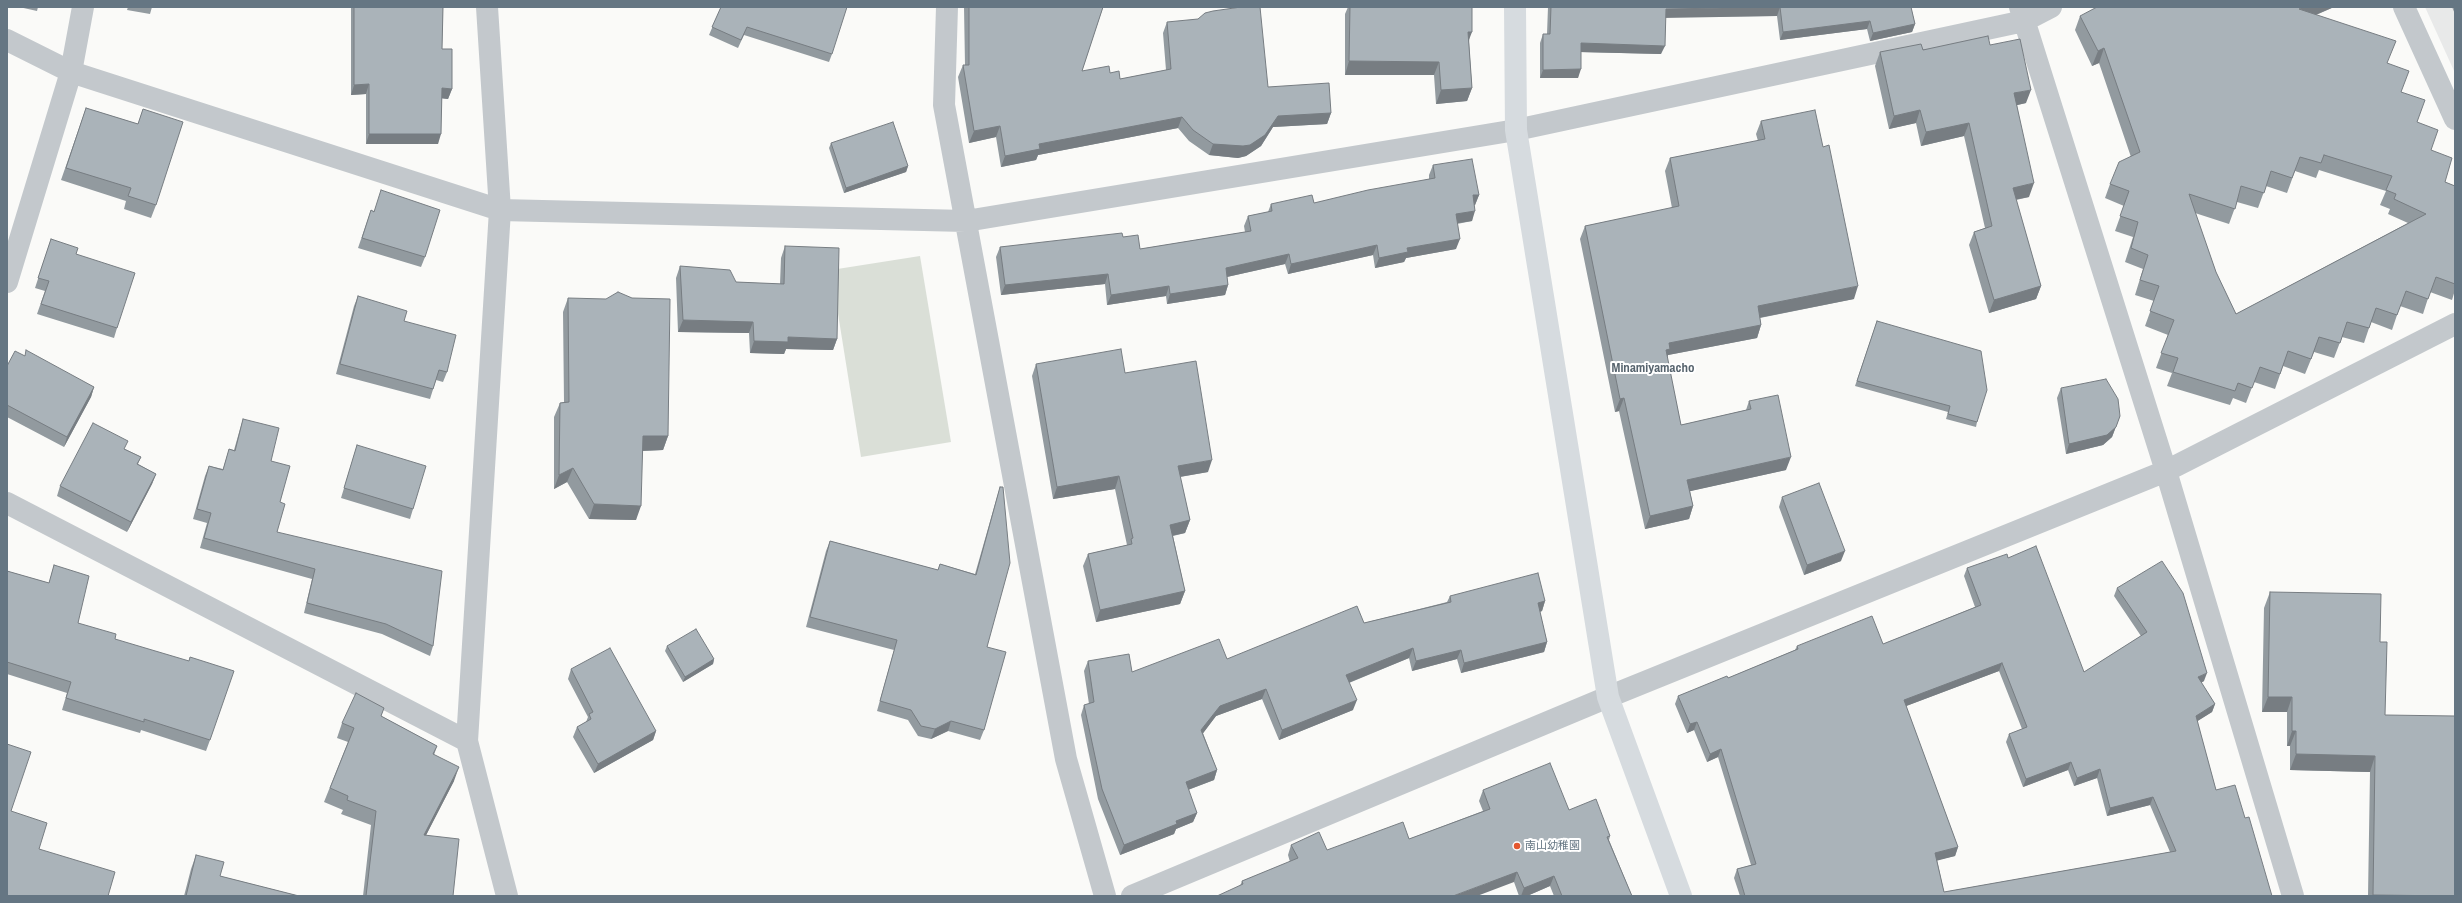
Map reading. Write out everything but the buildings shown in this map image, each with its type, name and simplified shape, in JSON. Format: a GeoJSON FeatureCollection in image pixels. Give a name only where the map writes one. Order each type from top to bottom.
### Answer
{"type":"FeatureCollection","features":[{"type":"Feature","properties":{"kind":"street"},"geometry":{"type":"LineString","coordinates":[[7,282],[71,72],[83,7]]}},
{"type":"Feature","properties":{"kind":"street"},"geometry":{"type":"LineString","coordinates":[[487,7],[500,210],[467,741],[507,896]]}},
{"type":"Feature","properties":{"kind":"street"},"geometry":{"type":"LineString","coordinates":[[947,7],[944,105],[1066,759],[1105,896]]}},
{"type":"Feature","properties":{"kind":"street"},"geometry":{"type":"LineString","coordinates":[[1515,7],[1516,130],[1608,697],[1680,896]]}},
{"type":"Feature","properties":{"kind":"street"},"geometry":{"type":"LineString","coordinates":[[7,40],[71,72],[500,210],[966,222],[1516,130],[2051,7]]}},
{"type":"Feature","properties":{"kind":"street"},"geometry":{"type":"LineString","coordinates":[[2404,7],[2455,119]]}},
{"type":"Feature","properties":{"kind":"street"},"geometry":{"type":"LineString","coordinates":[[2022,14],[2166,471],[2293,896]]}},
{"type":"Feature","properties":{"kind":"street"},"geometry":{"type":"LineString","coordinates":[[1132,896],[1608,697],[2166,471],[2455,324]]}},
{"type":"Feature","properties":{"kind":"street"},"geometry":{"type":"LineString","coordinates":[[7,503],[467,741]]}},
{"type":"Feature","properties":{"kind":"shaded area"},"geometry":{"type":"Polygon","coordinates":[[[2425,7],[2455,7],[2455,73],[2425,7]]]}},
{"type":"Feature","properties":{"kind":"shaded area"},"geometry":{"type":"Polygon","coordinates":[[[920,256],[951,442],[861,457],[831,270],[920,256]]]}},
{"type":"Feature","properties":{"kind":"place","name":"南山幼稚園"},"geometry":{"type":"Point","coordinates":[1517,846]}},
{"type":"Feature","properties":{"kind":"district","name":"Minamiyamacho"},"geometry":{"type":"Point","coordinates":[1653,369]}}]}
